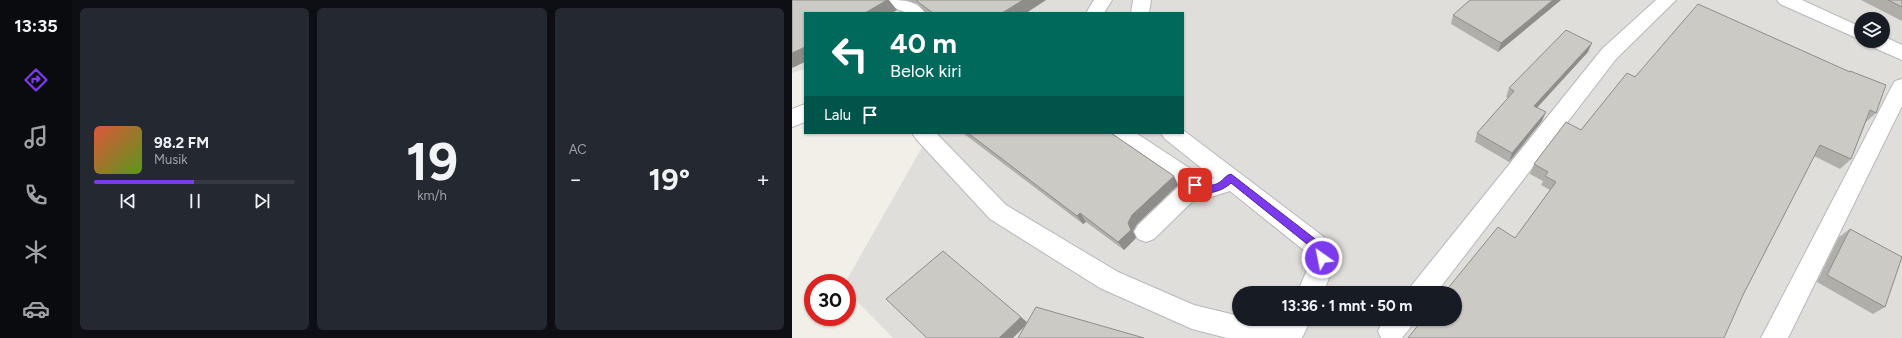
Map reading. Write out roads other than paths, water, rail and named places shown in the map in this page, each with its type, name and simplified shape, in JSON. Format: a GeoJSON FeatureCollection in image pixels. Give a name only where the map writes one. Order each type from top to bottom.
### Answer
{"type":"FeatureCollection","features":[{"type":"Feature","properties":{"kind":"street"},"geometry":{"type":"LineString","coordinates":[[897,0],[915,12]]}},
{"type":"Feature","properties":{"kind":"street"},"geometry":{"type":"LineString","coordinates":[[1096,12],[1103,0]]}},
{"type":"Feature","properties":{"kind":"street"},"geometry":{"type":"LineString","coordinates":[[1140,12],[1142,0]]}},
{"type":"Feature","properties":{"kind":"street"},"geometry":{"type":"LineString","coordinates":[[1427,286],[1609,54],[1667,0]]}},
{"type":"Feature","properties":{"kind":"street"},"geometry":{"type":"LineString","coordinates":[[1786,0],[1854,31]]}},
{"type":"Feature","properties":{"kind":"street"},"geometry":{"type":"LineString","coordinates":[[1890,47],[1902,53]]}},
{"type":"Feature","properties":{"kind":"street"},"geometry":{"type":"LineString","coordinates":[[1774,338],[1902,86]]}},
{"type":"Feature","properties":{"kind":"street"},"geometry":{"type":"LineString","coordinates":[[792,119],[804,113]]}},
{"type":"Feature","properties":{"kind":"street"},"geometry":{"type":"LineString","coordinates":[[924,134],[998,212],[1109,280],[1192,318],[1278,338]]}},
{"type":"Feature","properties":{"kind":"street"},"geometry":{"type":"LineString","coordinates":[[1121,134],[1195,185],[1202,188],[1212,189],[1223,185],[1231,178]]}},
{"type":"Feature","properties":{"kind":"street"},"geometry":{"type":"LineString","coordinates":[[1173,134],[1316,245],[1322,258],[1320,273],[1314,286]]}},
{"type":"Feature","properties":{"kind":"street"},"geometry":{"type":"LineString","coordinates":[[1146,232],[1195,185]]}},
{"type":"Feature","properties":{"kind":"street"},"geometry":{"type":"LineString","coordinates":[[1289,338],[1295,326]]}}]}
